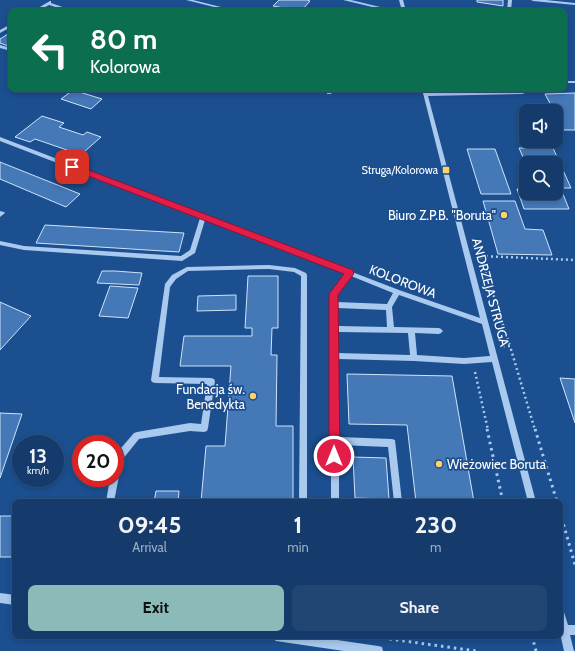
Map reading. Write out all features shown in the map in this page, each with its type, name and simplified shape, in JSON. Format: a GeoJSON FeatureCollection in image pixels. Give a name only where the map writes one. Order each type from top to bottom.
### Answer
{"type":"FeatureCollection","features":[{"type":"Feature","properties":{"kind":"street"},"geometry":{"type":"LineString","coordinates":[[40,8],[53,0]]}},
{"type":"Feature","properties":{"kind":"street"},"geometry":{"type":"LineString","coordinates":[[188,0],[222,8]]}},
{"type":"Feature","properties":{"kind":"street"},"geometry":{"type":"LineString","coordinates":[[345,0],[381,8]]}},
{"type":"Feature","properties":{"kind":"street"},"geometry":{"type":"LineString","coordinates":[[533,0],[575,4]]}},
{"type":"Feature","properties":{"kind":"street"},"geometry":{"type":"LineString","coordinates":[[48,3],[63,8]]}},
{"type":"Feature","properties":{"kind":"street"},"geometry":{"type":"LineString","coordinates":[[425,92],[526,92]]}},
{"type":"Feature","properties":{"kind":"street","name":"ANDRZEJA STRUGA"},"geometry":{"type":"LineString","coordinates":[[425,92],[531,499]]}},
{"type":"Feature","properties":{"kind":"street","name":"KOLOROWA"},"geometry":{"type":"LineString","coordinates":[[0,139],[350,272],[397,292],[485,322]]}},
{"type":"Feature","properties":{"kind":"street"},"geometry":{"type":"LineString","coordinates":[[0,243],[24,248],[182,260],[193,251],[203,217]]}},
{"type":"Feature","properties":{"kind":"street"},"geometry":{"type":"LineString","coordinates":[[124,451],[137,436],[190,427],[204,428],[211,381],[155,380],[167,286],[174,277],[186,269],[269,267],[294,270],[304,275],[303,499]]}},
{"type":"Feature","properties":{"kind":"street"},"geometry":{"type":"LineString","coordinates":[[335,499],[334,294],[350,272]]}},
{"type":"Feature","properties":{"kind":"street"},"geometry":{"type":"LineString","coordinates":[[391,330],[389,307],[397,292]]}},
{"type":"Feature","properties":{"kind":"street"},"geometry":{"type":"LineString","coordinates":[[334,305],[389,307]]}},
{"type":"Feature","properties":{"kind":"street"},"geometry":{"type":"LineString","coordinates":[[334,329],[439,331]]}},
{"type":"Feature","properties":{"kind":"street"},"geometry":{"type":"LineString","coordinates":[[411,331],[414,358]]}},
{"type":"Feature","properties":{"kind":"street"},"geometry":{"type":"LineString","coordinates":[[334,356],[464,361],[495,359]]}},
{"type":"Feature","properties":{"kind":"street"},"geometry":{"type":"LineString","coordinates":[[334,441],[392,443],[398,499]]}},
{"type":"Feature","properties":{"kind":"street"},"geometry":{"type":"LineString","coordinates":[[111,499],[113,487]]}},
{"type":"Feature","properties":{"kind":"street"},"geometry":{"type":"LineString","coordinates":[[0,598],[12,600]]}},
{"type":"Feature","properties":{"kind":"street"},"geometry":{"type":"LineString","coordinates":[[563,626],[569,651]]}},
{"type":"Feature","properties":{"kind":"street"},"geometry":{"type":"LineString","coordinates":[[564,630],[575,630]]}},
{"type":"Feature","properties":{"kind":"street"},"geometry":{"type":"LineString","coordinates":[[319,639],[378,651]]}},
{"type":"Feature","properties":{"kind":"path"},"geometry":{"type":"LineString","coordinates":[[468,255],[575,260]]}},
{"type":"Feature","properties":{"kind":"path"},"geometry":{"type":"LineString","coordinates":[[563,523],[575,565]]}},
{"type":"Feature","properties":{"kind":"path"},"geometry":{"type":"LineString","coordinates":[[392,639],[476,651]]}},
{"type":"Feature","properties":{"kind":"path"},"geometry":{"type":"LineString","coordinates":[[533,639],[536,651]]}},
{"type":"Feature","properties":{"kind":"building"},"geometry":{"type":"Polygon","coordinates":[[[279,0],[310,1],[304,8],[284,8],[273,6],[279,0]]]}},
{"type":"Feature","properties":{"kind":"building"},"geometry":{"type":"Polygon","coordinates":[[[477,0],[503,0],[503,6],[477,2],[477,0]]]}},
{"type":"Feature","properties":{"kind":"building"},"geometry":{"type":"Polygon","coordinates":[[[8,34],[8,46],[0,43],[0,39],[8,34]]]}},
{"type":"Feature","properties":{"kind":"building"},"geometry":{"type":"Polygon","coordinates":[[[70,92],[79,92],[102,99],[91,109],[61,99],[70,92]]]}},
{"type":"Feature","properties":{"kind":"building"},"geometry":{"type":"Polygon","coordinates":[[[575,93],[575,130],[564,130],[563,104],[550,104],[545,94],[575,93]]]}},
{"type":"Feature","properties":{"kind":"building"},"geometry":{"type":"Polygon","coordinates":[[[42,116],[64,123],[59,127],[83,135],[87,132],[101,137],[76,159],[62,154],[67,150],[35,139],[30,142],[15,137],[42,116]]]}},
{"type":"Feature","properties":{"kind":"building"},"geometry":{"type":"Polygon","coordinates":[[[519,148],[553,148],[557,156],[522,156],[519,148]]]}},
{"type":"Feature","properties":{"kind":"building"},"geometry":{"type":"Polygon","coordinates":[[[467,149],[495,149],[511,194],[481,194],[467,149]]]}},
{"type":"Feature","properties":{"kind":"building"},"geometry":{"type":"Polygon","coordinates":[[[0,162],[80,194],[66,207],[0,179],[0,162]]]}},
{"type":"Feature","properties":{"kind":"building"},"geometry":{"type":"Polygon","coordinates":[[[563,170],[571,188],[563,188],[563,170]]]}},
{"type":"Feature","properties":{"kind":"building"},"geometry":{"type":"Polygon","coordinates":[[[563,194],[569,209],[524,209],[521,200],[563,200],[563,194]]]}},
{"type":"Feature","properties":{"kind":"building","name":"Biuro Z.P.B. \"Boruta\""},"geometry":{"type":"Polygon","coordinates":[[[483,201],[515,201],[525,229],[543,230],[552,255],[498,254],[483,201]]]}},
{"type":"Feature","properties":{"kind":"building"},"geometry":{"type":"Polygon","coordinates":[[[45,225],[184,233],[179,252],[36,243],[45,225]]]}},
{"type":"Feature","properties":{"kind":"building"},"geometry":{"type":"Polygon","coordinates":[[[102,271],[142,273],[139,285],[97,283],[102,271]]]}},
{"type":"Feature","properties":{"kind":"building","name":"Fundacja św. Benedykta"},"geometry":{"type":"Polygon","coordinates":[[[248,276],[278,276],[278,328],[272,328],[271,355],[277,355],[276,426],[293,426],[293,499],[201,499],[206,446],[225,446],[231,366],[180,366],[184,336],[252,336],[252,328],[245,328],[248,276]]]}},
{"type":"Feature","properties":{"kind":"building"},"geometry":{"type":"Polygon","coordinates":[[[110,286],[138,288],[128,318],[99,316],[110,286]]]}},
{"type":"Feature","properties":{"kind":"building"},"geometry":{"type":"Polygon","coordinates":[[[236,295],[236,310],[197,311],[198,296],[236,295]]]}},
{"type":"Feature","properties":{"kind":"building"},"geometry":{"type":"Polygon","coordinates":[[[0,302],[31,316],[0,350],[0,302]]]}},
{"type":"Feature","properties":{"kind":"building","name":"Wieżowiec Boruta"},"geometry":{"type":"Polygon","coordinates":[[[347,374],[452,376],[473,499],[416,499],[407,425],[349,424],[347,374]]]}},
{"type":"Feature","properties":{"kind":"building"},"geometry":{"type":"Polygon","coordinates":[[[560,378],[575,379],[575,423],[560,378]]]}},
{"type":"Feature","properties":{"kind":"building"},"geometry":{"type":"Polygon","coordinates":[[[0,413],[22,414],[15,435],[12,435],[12,443],[0,478],[0,413]]]}},
{"type":"Feature","properties":{"kind":"building"},"geometry":{"type":"Polygon","coordinates":[[[353,457],[386,458],[389,499],[355,498],[353,457]]]}},
{"type":"Feature","properties":{"kind":"building"},"geometry":{"type":"Polygon","coordinates":[[[156,491],[179,491],[178,499],[155,499],[156,491]]]}},
{"type":"Feature","properties":{"kind":"building"},"geometry":{"type":"Polygon","coordinates":[[[0,516],[12,516],[12,557],[0,557],[0,516]]]}},
{"type":"Feature","properties":{"kind":"place","name":"Struga/Kolorowa"},"geometry":{"type":"Point","coordinates":[446,170]}},
{"type":"Feature","properties":{"kind":"place","name":"Biuro Z.P.B. \"Boruta\""},"geometry":{"type":"Point","coordinates":[504,215]}},
{"type":"Feature","properties":{"kind":"place","name":"Fundacja św. Benedykta"},"geometry":{"type":"Point","coordinates":[253,396]}},
{"type":"Feature","properties":{"kind":"place","name":"Wieżowiec Boruta"},"geometry":{"type":"Point","coordinates":[439,464]}},
{"type":"Feature","properties":{"kind":"route"},"geometry":{"type":"LineString","coordinates":[[72,167],[350,272],[334,294],[334,456]]}}]}
